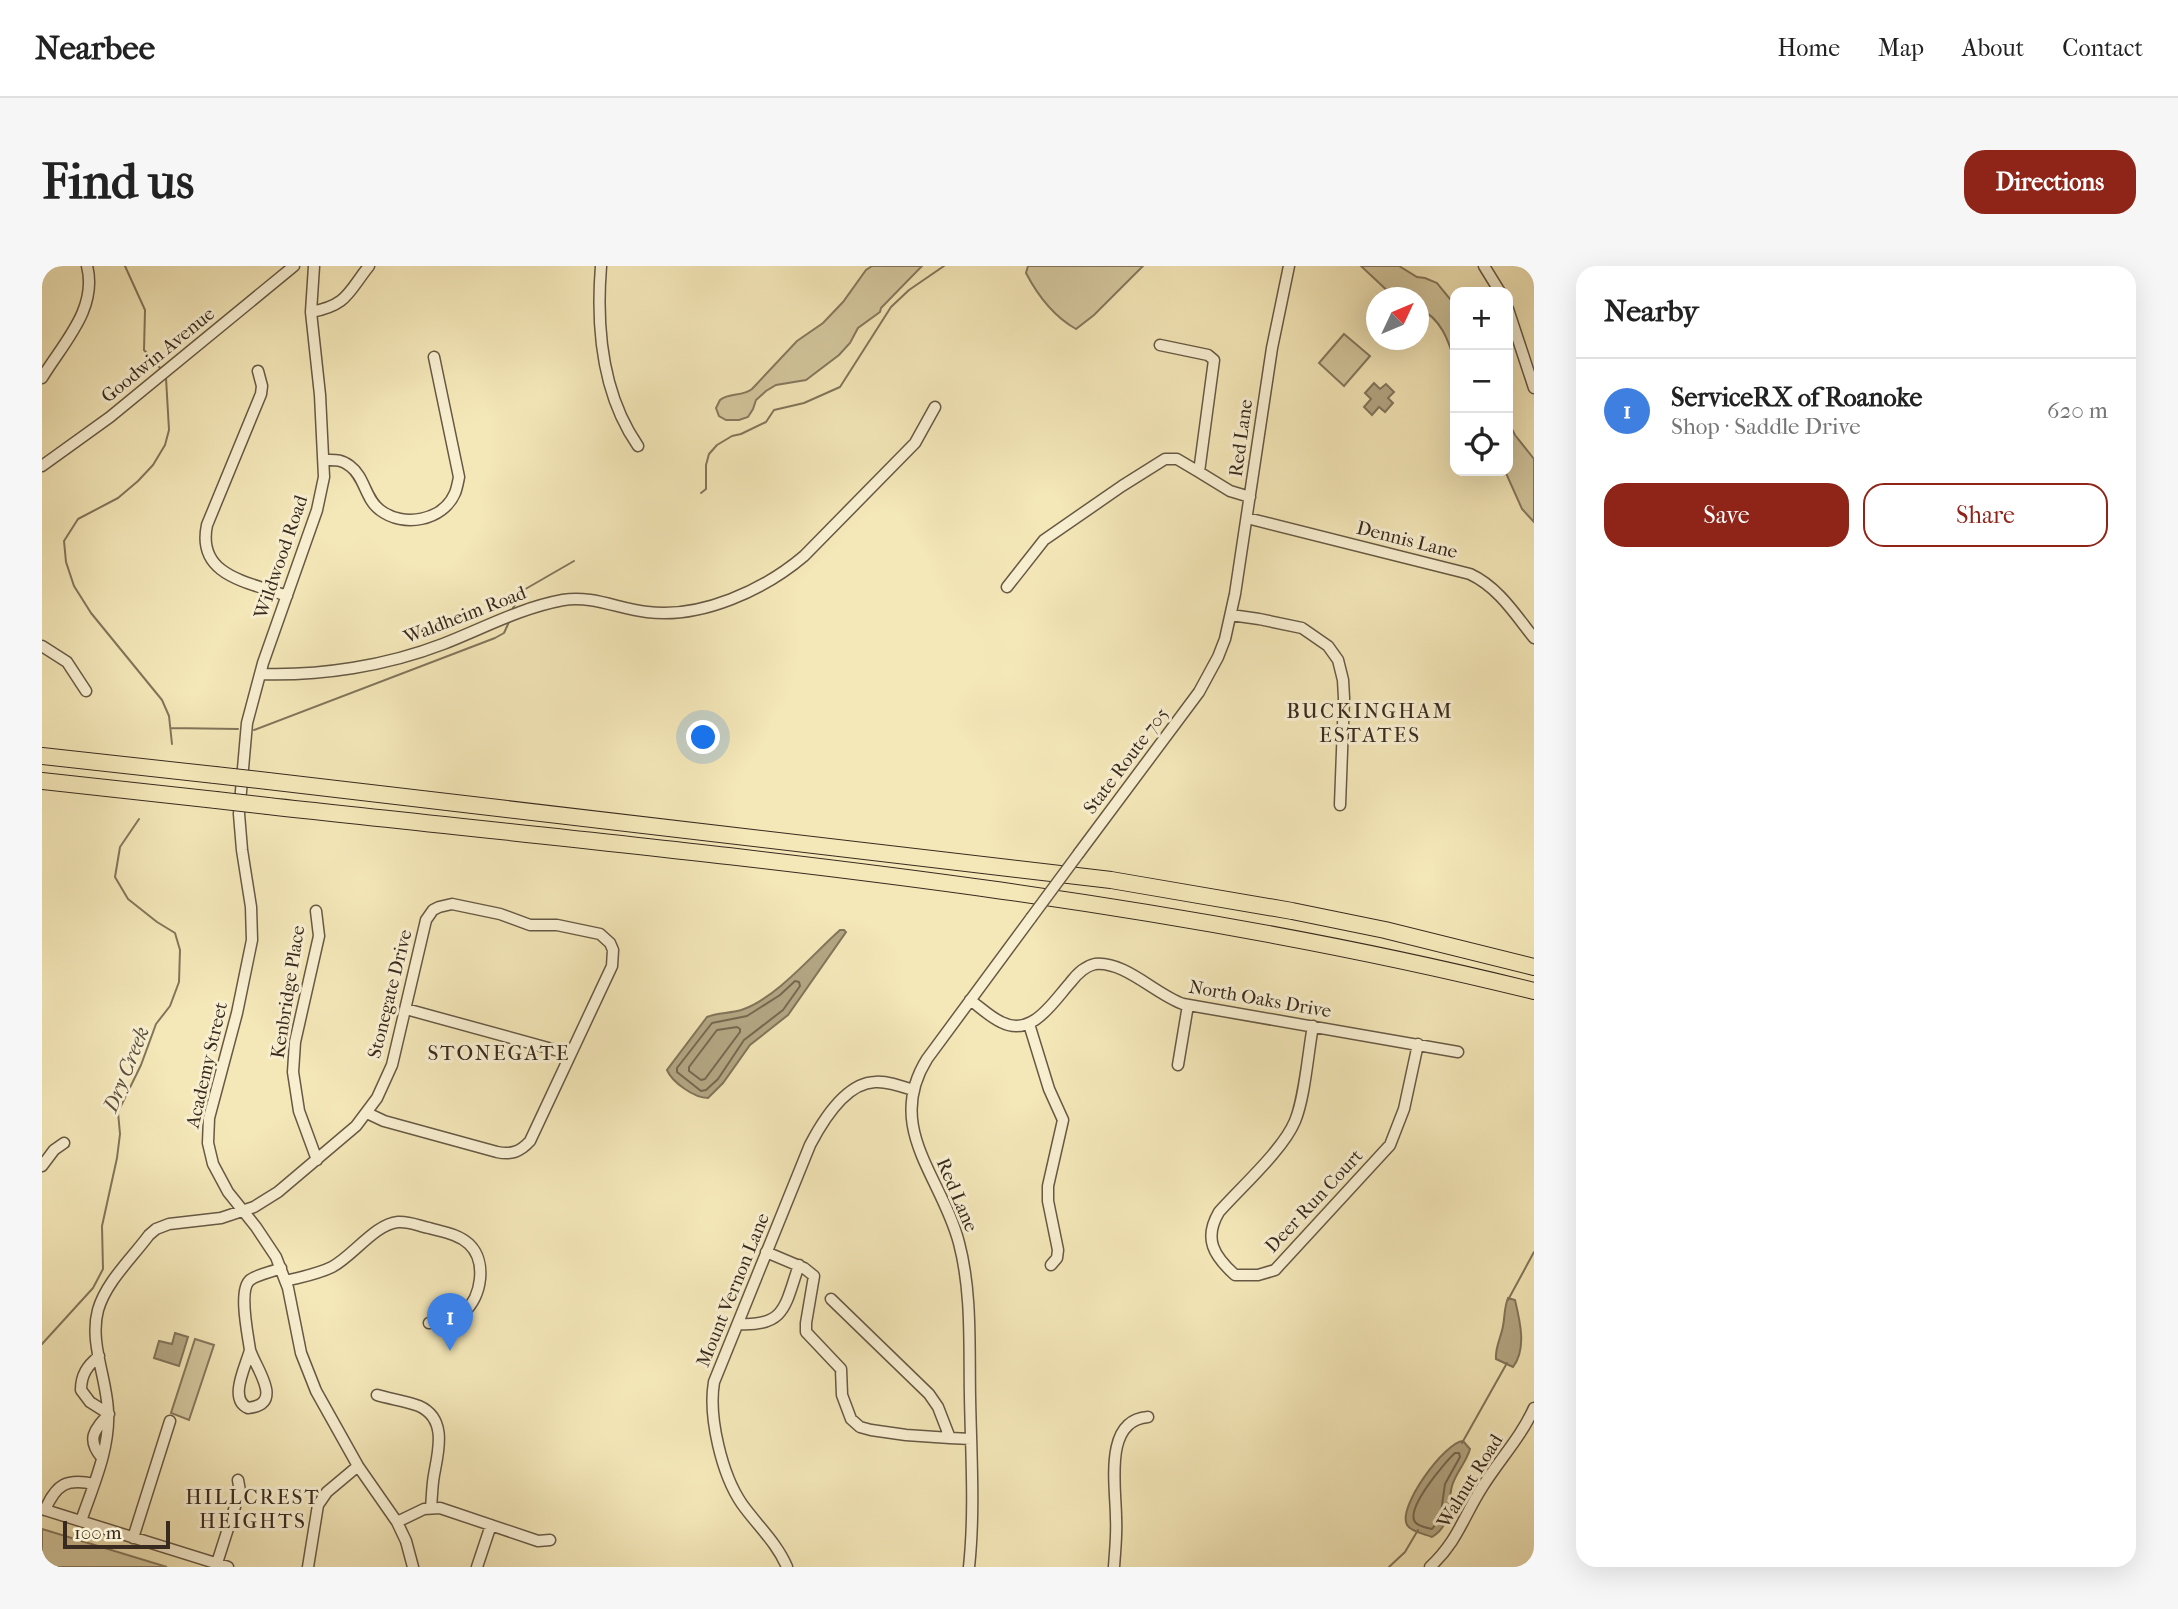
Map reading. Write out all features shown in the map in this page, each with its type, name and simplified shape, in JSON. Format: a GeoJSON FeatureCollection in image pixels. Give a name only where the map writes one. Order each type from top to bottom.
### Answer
{"type":"FeatureCollection","features":[{"type":"Feature","properties":{"kind":"highway"},"geometry":{"type":"LineString","coordinates":[[42,756],[1111,880],[1305,913],[1534,967]]}},
{"type":"Feature","properties":{"kind":"highway"},"geometry":{"type":"LineString","coordinates":[[42,781],[878,874],[1050,897],[1252,931],[1432,967],[1534,992]]}},
{"type":"Feature","properties":{"kind":"street"},"geometry":{"type":"LineString","coordinates":[[42,377],[86,309],[90,281],[87,266]]}},
{"type":"Feature","properties":{"kind":"street","name":"Goodwin Avenue"},"geometry":{"type":"LineString","coordinates":[[42,466],[110,417],[294,266]]}},
{"type":"Feature","properties":{"kind":"street","name":"Wildwood Road"},"geometry":{"type":"LineString","coordinates":[[239,814],[247,723],[260,674],[322,491],[325,460],[311,312],[314,266]]}},
{"type":"Feature","properties":{"kind":"street"},"geometry":{"type":"LineString","coordinates":[[311,312],[332,306],[347,297],[369,266]]}},
{"type":"Feature","properties":{"kind":"street"},"geometry":{"type":"LineString","coordinates":[[601,266],[599,320],[608,379],[620,412],[638,446]]}},
{"type":"Feature","properties":{"kind":"street","name":"Red Lane"},"geometry":{"type":"LineString","coordinates":[[1231,615],[1274,336],[1289,266]]}},
{"type":"Feature","properties":{"kind":"street"},"geometry":{"type":"LineString","coordinates":[[1484,266],[1497,287]]}},
{"type":"Feature","properties":{"kind":"street"},"geometry":{"type":"LineString","coordinates":[[1513,324],[1534,388]]}},
{"type":"Feature","properties":{"kind":"street"},"geometry":{"type":"LineString","coordinates":[[1160,345],[1208,355],[1214,360],[1199,472]]}},
{"type":"Feature","properties":{"kind":"street"},"geometry":{"type":"LineString","coordinates":[[325,460],[340,459],[353,468],[363,482],[368,496],[380,510],[398,519],[413,521],[441,510],[455,494],[459,477],[434,358]]}},
{"type":"Feature","properties":{"kind":"street"},"geometry":{"type":"LineString","coordinates":[[258,371],[261,394],[207,525],[205,544],[210,559],[224,573],[287,596]]}},
{"type":"Feature","properties":{"kind":"street","name":"Waldheim Road"},"geometry":{"type":"LineString","coordinates":[[260,674],[289,675],[404,657],[526,609],[566,600],[600,601],[625,608],[668,614],[736,596],[789,569],[804,556],[915,443],[935,407]]}},
{"type":"Feature","properties":{"kind":"street"},"geometry":{"type":"LineString","coordinates":[[1007,587],[1044,540],[1166,459],[1177,459],[1230,491],[1250,496]]}},
{"type":"Feature","properties":{"kind":"street","name":"Dennis Lane"},"geometry":{"type":"LineString","coordinates":[[1247,518],[1470,574],[1495,590],[1534,638]]}},
{"type":"Feature","properties":{"kind":"street"},"geometry":{"type":"LineString","coordinates":[[1231,615],[1302,628],[1328,646],[1338,660],[1344,698],[1340,805]]}},
{"type":"Feature","properties":{"kind":"street","name":"State Route 705"},"geometry":{"type":"LineString","coordinates":[[1031,918],[1199,692],[1217,657],[1231,615]]}},
{"type":"Feature","properties":{"kind":"street"},"geometry":{"type":"LineString","coordinates":[[42,646],[67,662],[86,691]]}},
{"type":"Feature","properties":{"kind":"street","name":"Academy Street"},"geometry":{"type":"LineString","coordinates":[[239,814],[251,907],[252,940],[237,1013],[209,1118],[208,1143],[213,1164],[228,1192],[267,1241],[281,1268],[307,1370],[358,1466],[397,1521],[413,1567]]}},
{"type":"Feature","properties":{"kind":"street","name":"Stonegate Drive"},"geometry":{"type":"LineString","coordinates":[[109,1414],[96,1322],[103,1298],[156,1229],[169,1224],[221,1218],[243,1212],[278,1192],[344,1138],[367,1113],[392,1065],[426,920],[433,910],[452,904],[500,914],[530,925],[557,925],[600,934],[610,943],[613,962],[525,1147],[513,1153],[497,1152],[397,1125],[367,1113]]}},
{"type":"Feature","properties":{"kind":"street","name":"Kenbridge Place"},"geometry":{"type":"LineString","coordinates":[[316,911],[319,936],[295,1042],[293,1072],[299,1111],[317,1160]]}},
{"type":"Feature","properties":{"kind":"street","name":"Red Lane"},"geometry":{"type":"LineString","coordinates":[[969,1567],[972,1526],[971,1439],[964,1266],[951,1217],[913,1132],[910,1107],[916,1078],[927,1059],[1031,918]]}},
{"type":"Feature","properties":{"kind":"street","name":"North Oaks Drive"},"geometry":{"type":"LineString","coordinates":[[1029,1024],[1040,1017],[1078,973],[1092,965],[1119,967],[1170,999],[1188,1005],[1458,1052]]}},
{"type":"Feature","properties":{"kind":"street"},"geometry":{"type":"LineString","coordinates":[[970,1000],[1002,1023],[1016,1026],[1029,1024],[1049,1090],[1063,1120],[1048,1186],[1048,1201],[1058,1250],[1051,1265]]}},
{"type":"Feature","properties":{"kind":"street"},"geometry":{"type":"LineString","coordinates":[[1178,1065],[1188,1005]]}},
{"type":"Feature","properties":{"kind":"street"},"geometry":{"type":"LineString","coordinates":[[405,1009],[570,1054]]}},
{"type":"Feature","properties":{"kind":"street","name":"Deer Run Court"},"geometry":{"type":"LineString","coordinates":[[1312,1026],[1295,1122],[1277,1149],[1213,1222],[1212,1245],[1216,1255],[1235,1275],[1258,1275],[1275,1270],[1390,1145],[1404,1109],[1418,1045]]}},
{"type":"Feature","properties":{"kind":"street","name":"Mount Vernon Lane"},"geometry":{"type":"LineString","coordinates":[[787,1567],[777,1549],[735,1494],[726,1472],[715,1422],[715,1382],[766,1252],[810,1146],[822,1124],[838,1104],[857,1087],[874,1082],[913,1090]]}},
{"type":"Feature","properties":{"kind":"street"},"geometry":{"type":"LineString","coordinates":[[42,1166],[54,1150],[64,1143]]}},
{"type":"Feature","properties":{"kind":"street"},"geometry":{"type":"LineString","coordinates":[[286,1281],[331,1268],[375,1233],[392,1223],[408,1222],[455,1236],[468,1244],[478,1258],[481,1268],[477,1291],[472,1303],[462,1314],[445,1321],[429,1323]]}},
{"type":"Feature","properties":{"kind":"street"},"geometry":{"type":"LineString","coordinates":[[766,1252],[799,1265],[810,1271],[814,1278],[806,1332],[841,1369],[845,1407],[854,1423],[871,1430],[906,1435],[971,1439]]}},
{"type":"Feature","properties":{"kind":"street"},"geometry":{"type":"LineString","coordinates":[[738,1324],[754,1325],[775,1320],[781,1312],[799,1265]]}},
{"type":"Feature","properties":{"kind":"street"},"geometry":{"type":"LineString","coordinates":[[250,1350],[237,1396],[241,1404],[248,1408],[263,1402],[267,1392],[250,1350],[244,1302],[245,1286],[252,1279],[281,1268]]}},
{"type":"Feature","properties":{"kind":"street"},"geometry":{"type":"LineString","coordinates":[[831,1299],[929,1394],[938,1407],[950,1438]]}},
{"type":"Feature","properties":{"kind":"street"},"geometry":{"type":"LineString","coordinates":[[82,1521],[102,1458],[95,1450],[93,1437],[98,1425],[109,1414],[84,1397],[81,1390],[86,1368],[99,1356]]}},
{"type":"Feature","properties":{"kind":"street"},"geometry":{"type":"LineString","coordinates":[[377,1395],[419,1406],[429,1413],[438,1427],[440,1443],[431,1508]]}},
{"type":"Feature","properties":{"kind":"street","name":"Walnut Road"},"geometry":{"type":"LineString","coordinates":[[1430,1567],[1449,1547],[1476,1497],[1515,1442],[1534,1408]]}},
{"type":"Feature","properties":{"kind":"street"},"geometry":{"type":"LineString","coordinates":[[1114,1567],[1116,1451],[1119,1439],[1129,1423],[1148,1417]]}},
{"type":"Feature","properties":{"kind":"street"},"geometry":{"type":"LineString","coordinates":[[133,1538],[170,1421]]}},
{"type":"Feature","properties":{"kind":"street"},"geometry":{"type":"LineString","coordinates":[[308,1567],[318,1505],[327,1492],[358,1466]]}},
{"type":"Feature","properties":{"kind":"street"},"geometry":{"type":"LineString","coordinates":[[216,1563],[240,1491],[238,1480]]}},
{"type":"Feature","properties":{"kind":"street"},"geometry":{"type":"LineString","coordinates":[[94,1484],[80,1481],[66,1483],[53,1493],[44,1509],[228,1567]]}},
{"type":"Feature","properties":{"kind":"street"},"geometry":{"type":"LineString","coordinates":[[397,1521],[431,1508],[448,1510],[538,1541],[550,1540]]}},
{"type":"Feature","properties":{"kind":"street"},"geometry":{"type":"LineString","coordinates":[[477,1567],[491,1525]]}},
{"type":"Feature","properties":{"kind":"shaded area"},"geometry":{"type":"Polygon","coordinates":[[[872,266],[922,266],[880,312],[858,328],[839,355],[806,380],[776,385],[766,391],[756,400],[748,417],[726,420],[719,416],[716,408],[720,400],[752,389],[797,341],[823,323],[872,266]]]}},
{"type":"Feature","properties":{"kind":"shaded area"},"geometry":{"type":"Polygon","coordinates":[[[1028,266],[1143,266],[1094,315],[1076,329],[1053,312],[1041,297],[1026,273],[1028,266]]]}},
{"type":"Feature","properties":{"kind":"shaded area"},"geometry":{"type":"Polygon","coordinates":[[[1361,266],[1399,266],[1417,277],[1437,283],[1450,299],[1450,349],[1438,324],[1429,315],[1429,287],[1383,287],[1361,266]]]}},
{"type":"Feature","properties":{"kind":"shaded area"},"geometry":{"type":"Polygon","coordinates":[[[1344,334],[1370,356],[1344,386],[1319,363],[1344,334]]]}},
{"type":"Feature","properties":{"kind":"shaded area"},"geometry":{"type":"Polygon","coordinates":[[[1513,431],[1534,459],[1534,522],[1522,509],[1507,476],[1513,476],[1513,431]]]}},
{"type":"Feature","properties":{"kind":"shaded area"},"geometry":{"type":"Polygon","coordinates":[[[195,1339],[214,1345],[189,1420],[171,1413],[195,1339]]]}},
{"type":"Feature","properties":{"kind":"shaded area"},"geometry":{"type":"Polygon","coordinates":[[[42,1529],[167,1567],[42,1567],[42,1529]]]}},
{"type":"Feature","properties":{"kind":"water"},"geometry":{"type":"Polygon","coordinates":[[[1374,383],[1380,389],[1386,384],[1394,392],[1388,398],[1393,403],[1385,412],[1379,407],[1372,415],[1364,407],[1371,399],[1365,393],[1374,383]]]}},
{"type":"Feature","properties":{"kind":"water"},"geometry":{"type":"Polygon","coordinates":[[[840,930],[846,932],[788,1015],[750,1045],[723,1083],[708,1098],[690,1092],[674,1079],[667,1070],[707,1017],[744,1009],[769,995],[840,930]]]}},
{"type":"Feature","properties":{"kind":"water"},"geometry":{"type":"Polygon","coordinates":[[[1508,1298],[1515,1300],[1521,1335],[1520,1352],[1513,1367],[1496,1359],[1508,1298]]]}},
{"type":"Feature","properties":{"kind":"water"},"geometry":{"type":"Polygon","coordinates":[[[175,1333],[188,1337],[179,1366],[154,1358],[159,1341],[172,1344],[175,1333]]]}},
{"type":"Feature","properties":{"kind":"water"},"geometry":{"type":"Polygon","coordinates":[[[1463,1441],[1470,1449],[1454,1481],[1443,1527],[1432,1537],[1412,1529],[1407,1525],[1406,1516],[1409,1504],[1424,1477],[1445,1452],[1463,1441]]]}},
{"type":"Feature","properties":{"kind":"waterway","name":"Dry Creek"},"geometry":{"type":"LineString","coordinates":[[125,266],[145,310],[144,350],[160,368]]}},
{"type":"Feature","properties":{"kind":"waterway"},"geometry":{"type":"LineString","coordinates":[[701,493],[706,489],[709,454],[717,445],[766,422],[774,410],[804,403],[840,387],[891,307],[909,290],[944,266]]}},
{"type":"Feature","properties":{"kind":"waterway","name":"Dry Creek"},"geometry":{"type":"LineString","coordinates":[[166,378],[169,430],[165,445],[153,465],[118,498],[78,519],[64,541],[66,562],[74,586],[91,613],[162,700],[169,716],[172,744]]}},
{"type":"Feature","properties":{"kind":"waterway"},"geometry":{"type":"LineString","coordinates":[[513,608],[522,591],[574,561]]}},
{"type":"Feature","properties":{"kind":"waterway"},"geometry":{"type":"LineString","coordinates":[[254,730],[495,638],[504,633],[509,622]]}},
{"type":"Feature","properties":{"kind":"waterway"},"geometry":{"type":"LineString","coordinates":[[171,728],[238,729]]}},
{"type":"Feature","properties":{"kind":"waterway","name":"Dry Creek"},"geometry":{"type":"LineString","coordinates":[[42,1344],[93,1288],[103,1269],[102,1226],[117,1158],[120,1134],[118,1112],[141,1065],[156,1024],[170,1006],[179,982],[180,950],[175,933],[128,899],[115,877],[120,847],[139,819]]}},
{"type":"Feature","properties":{"kind":"waterway"},"geometry":{"type":"LineString","coordinates":[[1508,1300],[1534,1252]]}},
{"type":"Feature","properties":{"kind":"waterway"},"geometry":{"type":"LineString","coordinates":[[1462,1443],[1507,1363]]}},
{"type":"Feature","properties":{"kind":"waterway"},"geometry":{"type":"LineString","coordinates":[[1389,1567],[1405,1552],[1418,1530]]}},
{"type":"Feature","properties":{"kind":"place","name":"ServiceRX of Roanoke"},"geometry":{"type":"Point","coordinates":[450,1351]}},
{"type":"Feature","properties":{"kind":"district","name":"BUCKINGHAM ESTATES"},"geometry":{"type":"Point","coordinates":[1370,723]}},
{"type":"Feature","properties":{"kind":"district","name":"STONEGATE"},"geometry":{"type":"Point","coordinates":[499,1053]}},
{"type":"Feature","properties":{"kind":"district","name":"HILLCREST HEIGHTS"},"geometry":{"type":"Point","coordinates":[253,1509]}}]}
